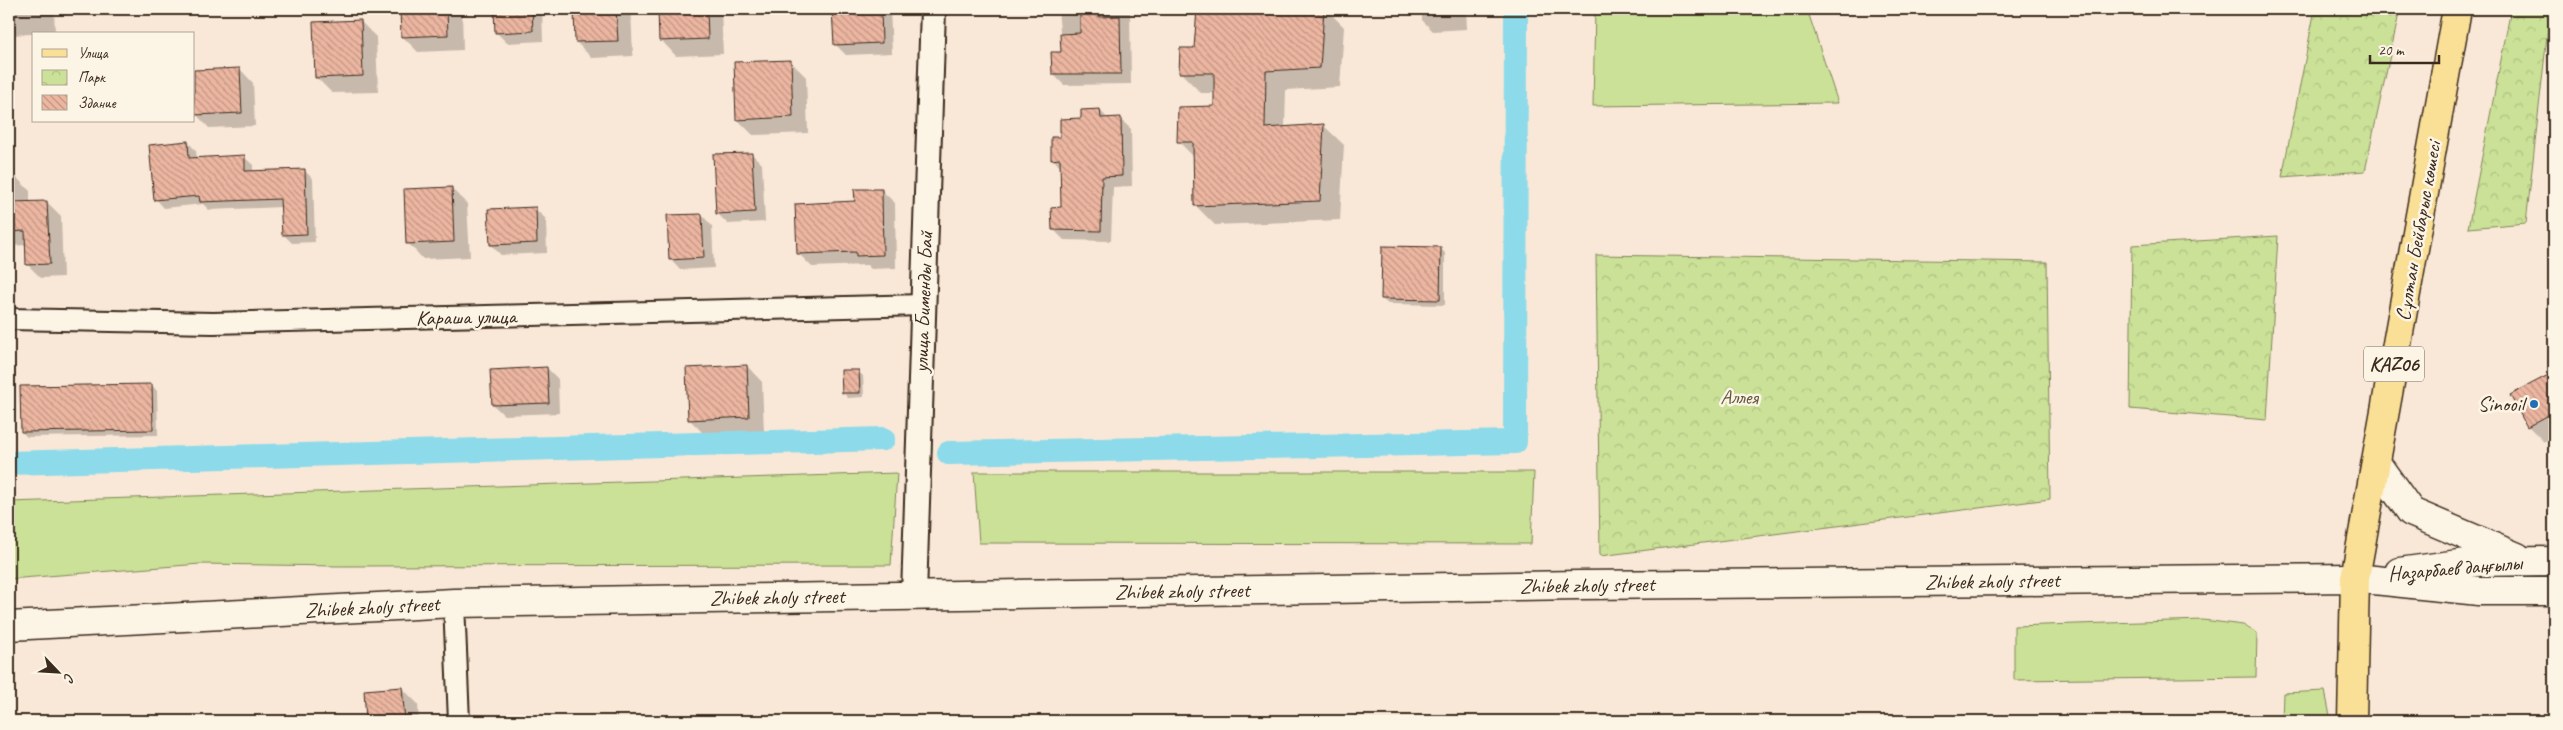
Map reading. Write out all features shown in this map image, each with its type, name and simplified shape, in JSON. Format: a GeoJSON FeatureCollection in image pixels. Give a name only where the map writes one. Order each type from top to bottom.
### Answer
{"type":"FeatureCollection","features":[{"type":"Feature","properties":{"kind":"main road","name":"Сұлтан Бейбарыс көшесі"},"geometry":{"type":"LineString","coordinates":[[2352,721],[2355,578],[2456,9]]}},
{"type":"Feature","properties":{"kind":"main road"},"geometry":{"type":"LineString","coordinates":[[2376,463],[2410,512],[2527,561]]}},
{"type":"Feature","properties":{"kind":"main road","name":"Назарбаев даңғылы"},"geometry":{"type":"LineString","coordinates":[[2355,578],[2474,562],[2554,561]]}},
{"type":"Feature","properties":{"kind":"main road"},"geometry":{"type":"LineString","coordinates":[[2355,578],[2480,591],[2554,591]]}},
{"type":"Feature","properties":{"kind":"main road","name":"Zhibek zholy street"},"geometry":{"type":"LineString","coordinates":[[9,626],[454,602],[2355,578]]}},
{"type":"Feature","properties":{"kind":"street","name":"улица Бименды Бай"},"geometry":{"type":"LineString","coordinates":[[914,595],[933,9]]}},
{"type":"Feature","properties":{"kind":"street","name":"Караша улица"},"geometry":{"type":"LineString","coordinates":[[9,319],[214,323],[924,305]]}},
{"type":"Feature","properties":{"kind":"street"},"geometry":{"type":"LineString","coordinates":[[454,602],[459,721]]}},
{"type":"Feature","properties":{"kind":"green space"},"geometry":{"type":"Polygon","coordinates":[[[1595,9],[1807,9],[1838,103],[1593,106],[1595,9]]]}},
{"type":"Feature","properties":{"kind":"green space"},"geometry":{"type":"Polygon","coordinates":[[[2315,9],[2400,9],[2365,171],[2282,177],[2315,9]]]}},
{"type":"Feature","properties":{"kind":"green space"},"geometry":{"type":"Polygon","coordinates":[[[2511,9],[2550,9],[2526,223],[2468,228],[2511,9]]]}},
{"type":"Feature","properties":{"kind":"green space"},"geometry":{"type":"Polygon","coordinates":[[[2278,236],[2267,420],[2130,409],[2132,245],[2278,236]]]}},
{"type":"Feature","properties":{"kind":"green space","name":"Аллея"},"geometry":{"type":"Polygon","coordinates":[[[1596,255],[2047,262],[2050,499],[1600,556],[1596,255]]]}},
{"type":"Feature","properties":{"kind":"green space"},"geometry":{"type":"Polygon","coordinates":[[[974,472],[1534,472],[1531,544],[979,543],[974,472]]]}},
{"type":"Feature","properties":{"kind":"green space"},"geometry":{"type":"Polygon","coordinates":[[[897,473],[891,565],[337,566],[200,564],[9,579],[9,502],[897,473]]]}},
{"type":"Feature","properties":{"kind":"green space"},"geometry":{"type":"Polygon","coordinates":[[[2203,620],[2243,625],[2257,633],[2256,677],[2014,680],[2014,626],[2203,620]]]}},
{"type":"Feature","properties":{"kind":"green space"},"geometry":{"type":"Polygon","coordinates":[[[2325,691],[2331,721],[2282,721],[2283,693],[2325,691]]]}},
{"type":"Feature","properties":{"kind":"building"},"geometry":{"type":"Polygon","coordinates":[[[400,9],[447,9],[448,35],[401,37],[400,9]]]}},
{"type":"Feature","properties":{"kind":"building"},"geometry":{"type":"Polygon","coordinates":[[[494,9],[532,9],[533,31],[495,33],[494,9]]]}},
{"type":"Feature","properties":{"kind":"building"},"geometry":{"type":"Polygon","coordinates":[[[574,9],[616,9],[618,41],[575,42],[574,9]]]}},
{"type":"Feature","properties":{"kind":"building"},"geometry":{"type":"Polygon","coordinates":[[[658,9],[707,9],[708,39],[659,41],[658,9]]]}},
{"type":"Feature","properties":{"kind":"building"},"geometry":{"type":"Polygon","coordinates":[[[832,9],[881,9],[882,43],[834,45],[832,9]]]}},
{"type":"Feature","properties":{"kind":"building"},"geometry":{"type":"Polygon","coordinates":[[[1080,9],[1100,9],[1099,17],[1120,16],[1121,74],[1052,74],[1051,52],[1061,52],[1060,34],[1080,33],[1080,9]]]}},
{"type":"Feature","properties":{"kind":"building"},"geometry":{"type":"Polygon","coordinates":[[[1197,9],[1324,9],[1320,68],[1266,71],[1265,128],[1324,124],[1320,201],[1194,206],[1193,142],[1177,142],[1178,107],[1214,106],[1214,73],[1179,73],[1180,48],[1194,48],[1197,9]]]}},
{"type":"Feature","properties":{"kind":"building"},"geometry":{"type":"Polygon","coordinates":[[[361,20],[363,76],[315,78],[313,22],[361,20]]]}},
{"type":"Feature","properties":{"kind":"building"},"geometry":{"type":"Polygon","coordinates":[[[791,60],[793,117],[736,120],[734,62],[791,60]]]}},
{"type":"Feature","properties":{"kind":"building"},"geometry":{"type":"Polygon","coordinates":[[[240,68],[242,113],[195,115],[195,70],[240,68]]]}},
{"type":"Feature","properties":{"kind":"building"},"geometry":{"type":"Polygon","coordinates":[[[1100,109],[1101,118],[1121,117],[1122,176],[1102,177],[1101,231],[1052,230],[1051,208],[1061,207],[1060,159],[1051,160],[1051,137],[1060,137],[1060,119],[1081,118],[1081,110],[1100,109]]]}},
{"type":"Feature","properties":{"kind":"building"},"geometry":{"type":"Polygon","coordinates":[[[188,141],[189,158],[245,155],[245,171],[305,169],[307,234],[282,235],[280,199],[200,202],[199,196],[154,200],[149,145],[188,141]]]}},
{"type":"Feature","properties":{"kind":"building"},"geometry":{"type":"Polygon","coordinates":[[[752,153],[755,212],[716,214],[713,154],[752,153]]]}},
{"type":"Feature","properties":{"kind":"building"},"geometry":{"type":"Polygon","coordinates":[[[452,187],[454,242],[406,244],[404,189],[452,187]]]}},
{"type":"Feature","properties":{"kind":"building"},"geometry":{"type":"Polygon","coordinates":[[[854,189],[882,189],[883,255],[856,256],[856,252],[797,254],[795,204],[855,201],[854,189]]]}},
{"type":"Feature","properties":{"kind":"building"},"geometry":{"type":"Polygon","coordinates":[[[47,201],[50,264],[26,265],[25,231],[9,232],[9,202],[47,201]]]}},
{"type":"Feature","properties":{"kind":"building"},"geometry":{"type":"Polygon","coordinates":[[[536,207],[537,243],[490,245],[488,209],[536,207]]]}},
{"type":"Feature","properties":{"kind":"building"},"geometry":{"type":"Polygon","coordinates":[[[702,214],[704,258],[669,260],[667,215],[702,214]]]}},
{"type":"Feature","properties":{"kind":"building"},"geometry":{"type":"Polygon","coordinates":[[[1382,246],[1441,247],[1440,300],[1381,299],[1382,246]]]}},
{"type":"Feature","properties":{"kind":"building"},"geometry":{"type":"Polygon","coordinates":[[[747,365],[749,417],[688,420],[686,368],[747,365]]]}},
{"type":"Feature","properties":{"kind":"building"},"geometry":{"type":"Polygon","coordinates":[[[547,367],[549,403],[492,405],[490,370],[547,367]]]}},
{"type":"Feature","properties":{"kind":"building"},"geometry":{"type":"Polygon","coordinates":[[[841,370],[859,370],[860,393],[842,393],[841,370]]]}},
{"type":"Feature","properties":{"kind":"building","name":"Sinooil"},"geometry":{"type":"Polygon","coordinates":[[[2554,372],[2554,412],[2527,427],[2510,395],[2554,372]]]}},
{"type":"Feature","properties":{"kind":"building"},"geometry":{"type":"Polygon","coordinates":[[[152,384],[153,430],[21,432],[20,386],[152,384]]]}},
{"type":"Feature","properties":{"kind":"building"},"geometry":{"type":"Polygon","coordinates":[[[402,687],[405,721],[366,721],[364,690],[402,687]]]}},
{"type":"Feature","properties":{"kind":"waterway"},"geometry":{"type":"LineString","coordinates":[[949,453],[1515,442],[1516,9]]}},
{"type":"Feature","properties":{"kind":"waterway"},"geometry":{"type":"LineString","coordinates":[[9,463],[883,439]]}},
{"type":"Feature","properties":{"kind":"place","name":"Sinooil"},"geometry":{"type":"Point","coordinates":[2534,404]}}]}
